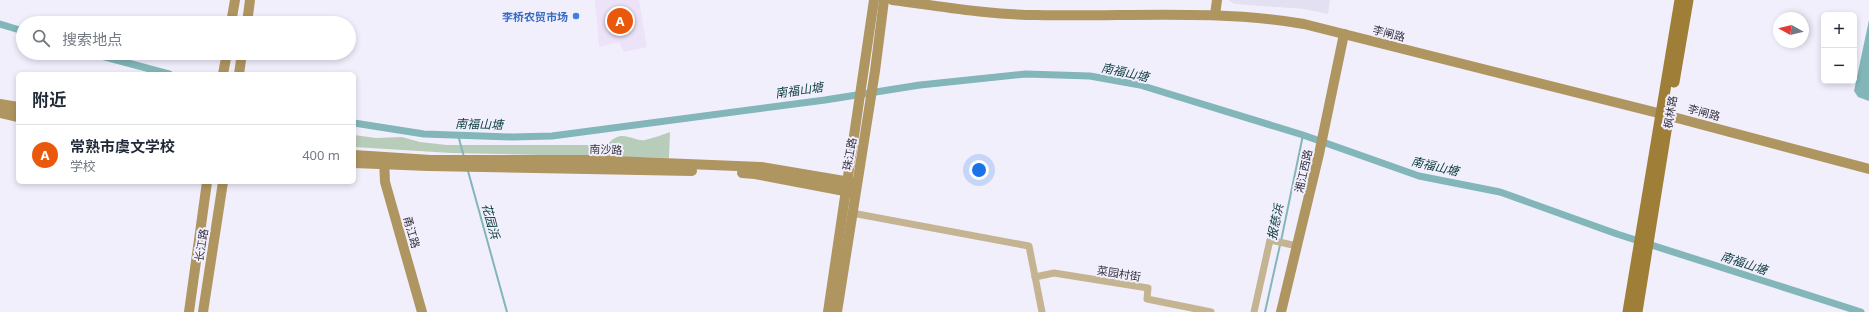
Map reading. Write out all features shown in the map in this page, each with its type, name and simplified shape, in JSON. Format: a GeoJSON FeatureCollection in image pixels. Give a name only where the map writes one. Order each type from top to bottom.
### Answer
{"type":"FeatureCollection","features":[{"type":"Feature","properties":{"kind":"main road"},"geometry":{"type":"LineString","coordinates":[[232,16],[235,0]]}},
{"type":"Feature","properties":{"kind":"main road"},"geometry":{"type":"LineString","coordinates":[[248,16],[250,0]]}},
{"type":"Feature","properties":{"kind":"main road","name":"珠江路"},"geometry":{"type":"LineString","coordinates":[[828,312],[845,186],[860,102],[874,0]]}},
{"type":"Feature","properties":{"kind":"main road","name":"珠江路"},"geometry":{"type":"LineString","coordinates":[[837,312],[875,71],[884,0]]}},
{"type":"Feature","properties":{"kind":"main road","name":"李闸路"},"geometry":{"type":"LineString","coordinates":[[892,0],[983,12],[1036,15],[1215,15],[1273,19],[1344,34],[1665,114],[1869,169]]}},
{"type":"Feature","properties":{"kind":"main road"},"geometry":{"type":"LineString","coordinates":[[1215,15],[1217,0]]}},
{"type":"Feature","properties":{"kind":"main road","name":"枫林路"},"geometry":{"type":"LineString","coordinates":[[1642,256],[1665,114],[1680,0]]}},
{"type":"Feature","properties":{"kind":"main road","name":"枫林路"},"geometry":{"type":"LineString","coordinates":[[1665,114],[1688,0]]}},
{"type":"Feature","properties":{"kind":"main road","name":"湘江西路"},"geometry":{"type":"LineString","coordinates":[[1281,312],[1319,154],[1344,34]]}},
{"type":"Feature","properties":{"kind":"main road"},"geometry":{"type":"LineString","coordinates":[[223,72],[226,60]]}},
{"type":"Feature","properties":{"kind":"main road"},"geometry":{"type":"LineString","coordinates":[[240,70],[241,60]]}},
{"type":"Feature","properties":{"kind":"main road"},"geometry":{"type":"LineString","coordinates":[[0,104],[16,107]]}},
{"type":"Feature","properties":{"kind":"main road"},"geometry":{"type":"LineString","coordinates":[[0,113],[16,117]]}},
{"type":"Feature","properties":{"kind":"main road","name":"南沙路"},"geometry":{"type":"LineString","coordinates":[[356,155],[384,161]]}},
{"type":"Feature","properties":{"kind":"main road","name":"南沙路"},"geometry":{"type":"LineString","coordinates":[[356,163],[431,160],[467,163],[589,160],[761,167],[856,188]]}},
{"type":"Feature","properties":{"kind":"main road","name":"甬江路"},"geometry":{"type":"LineString","coordinates":[[384,161],[385,182],[422,312]]}},
{"type":"Feature","properties":{"kind":"main road","name":"长江路"},"geometry":{"type":"LineString","coordinates":[[189,312],[207,184]]}},
{"type":"Feature","properties":{"kind":"main road","name":"长江路"},"geometry":{"type":"LineString","coordinates":[[203,312],[223,184]]}},
{"type":"Feature","properties":{"kind":"main road"},"geometry":{"type":"LineString","coordinates":[[1628,312],[1642,256]]}},
{"type":"Feature","properties":{"kind":"main road"},"geometry":{"type":"LineString","coordinates":[[1637,312],[1642,256]]}},
{"type":"Feature","properties":{"kind":"street"},"geometry":{"type":"LineString","coordinates":[[852,213],[1029,246],[1042,312]]}},
{"type":"Feature","properties":{"kind":"street"},"geometry":{"type":"LineString","coordinates":[[1254,312],[1270,240],[1297,246]]}},
{"type":"Feature","properties":{"kind":"street","name":"菜园村街"},"geometry":{"type":"LineString","coordinates":[[1035,277],[1054,273],[1148,288],[1147,299],[1211,312]]}},
{"type":"Feature","properties":{"kind":"shaded area"},"geometry":{"type":"Polygon","coordinates":[[[595,0],[639,0],[647,47],[624,52],[619,42],[599,47],[595,0]]]}},
{"type":"Feature","properties":{"kind":"shaded area"},"geometry":{"type":"Polygon","coordinates":[[[1228,0],[1330,0],[1328,14],[1304,9],[1235,4],[1228,0]]]}},
{"type":"Feature","properties":{"kind":"shaded area"},"geometry":{"type":"Polygon","coordinates":[[[1869,20],[1869,101],[1858,97],[1854,91],[1855,84],[1857,84],[1857,77],[1869,20]]]}},
{"type":"Feature","properties":{"kind":"shaded area"},"geometry":{"type":"Polygon","coordinates":[[[670,132],[669,158],[451,153],[356,147],[356,135],[376,138],[402,137],[420,142],[447,145],[607,145],[617,137],[622,136],[645,140],[670,132]]]}},
{"type":"Feature","properties":{"kind":"waterway","name":"南福山塘"},"geometry":{"type":"LineString","coordinates":[[0,24],[16,29]]}},
{"type":"Feature","properties":{"kind":"waterway","name":"南福山塘"},"geometry":{"type":"LineString","coordinates":[[116,60],[161,72]]}},
{"type":"Feature","properties":{"kind":"waterway","name":"南福山塘"},"geometry":{"type":"LineString","coordinates":[[356,123],[424,134],[512,137],[552,136],[825,100],[920,85],[1026,74],[1090,76],[1140,85],[1303,135],[1419,176],[1500,192],[1617,234],[1861,312]]}},
{"type":"Feature","properties":{"kind":"waterway","name":"花园浜"},"geometry":{"type":"LineString","coordinates":[[458,135],[464,157]]}},
{"type":"Feature","properties":{"kind":"waterway","name":"报慈浜"},"geometry":{"type":"LineString","coordinates":[[1281,241],[1303,135]]}},
{"type":"Feature","properties":{"kind":"waterway","name":"花园浜"},"geometry":{"type":"LineString","coordinates":[[468,171],[507,312]]}},
{"type":"Feature","properties":{"kind":"waterway","name":"报慈浜"},"geometry":{"type":"LineString","coordinates":[[1265,312],[1280,245]]}},
{"type":"Feature","properties":{"kind":"place","name":"李桥农贸市场"},"geometry":{"type":"Point","coordinates":[576,16]}},
{"type":"Feature","properties":{"kind":"place","name":"常熟市虞文学校"},"geometry":{"type":"Point","coordinates":[620,21]}}]}
